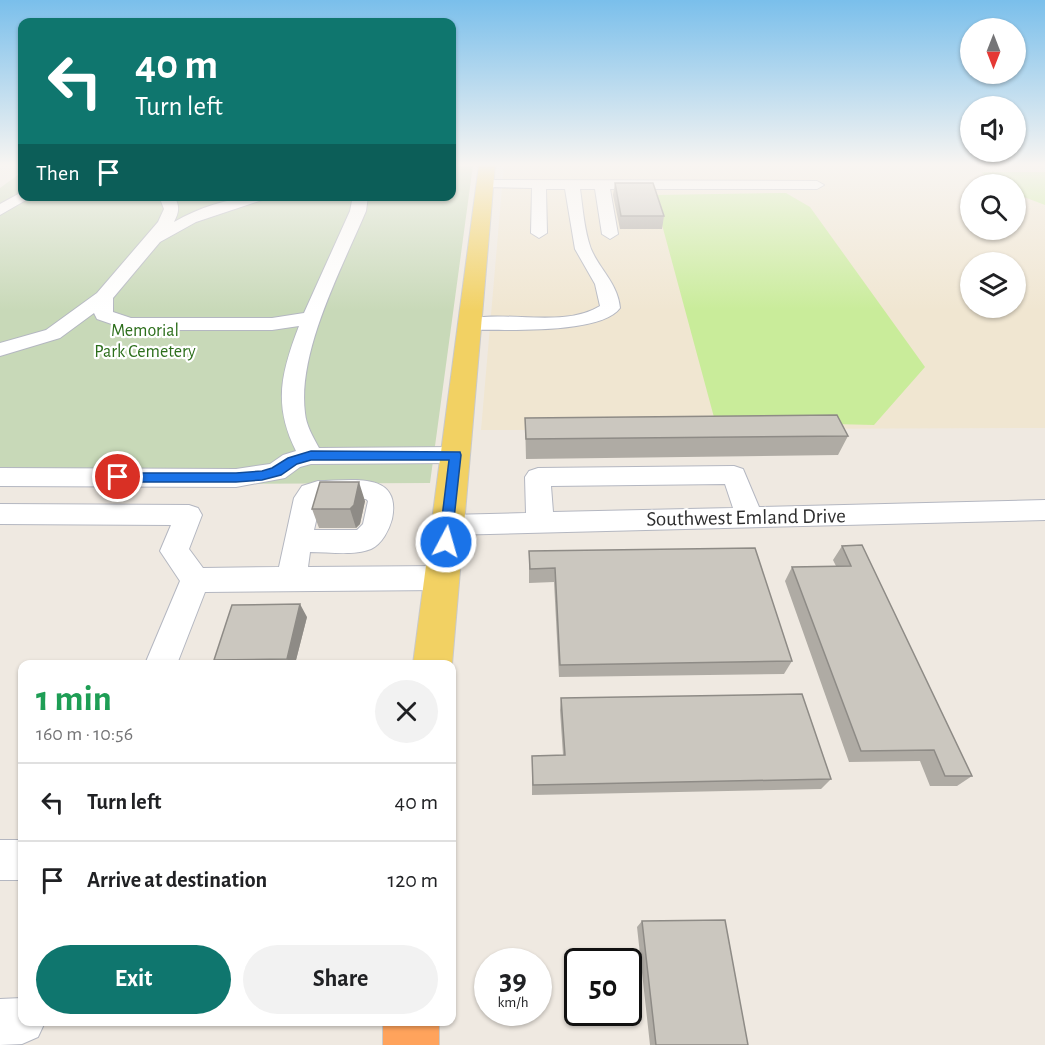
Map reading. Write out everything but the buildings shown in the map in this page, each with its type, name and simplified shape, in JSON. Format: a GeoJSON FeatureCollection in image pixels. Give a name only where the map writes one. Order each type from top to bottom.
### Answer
{"type":"FeatureCollection","features":[{"type":"Feature","properties":{"kind":"highway"},"geometry":{"type":"LineString","coordinates":[[411,1026],[411,1045]]}},
{"type":"Feature","properties":{"kind":"main road"},"geometry":{"type":"LineString","coordinates":[[432,660],[482,214]]}},
{"type":"Feature","properties":{"kind":"main road"},"geometry":{"type":"LineString","coordinates":[[385,1045],[387,1026]]}},
{"type":"Feature","properties":{"kind":"street"},"geometry":{"type":"LineString","coordinates":[[52,334],[104,297],[170,214]]}},
{"type":"Feature","properties":{"kind":"street"},"geometry":{"type":"LineString","coordinates":[[148,244],[190,219],[206,214]]}},
{"type":"Feature","properties":{"kind":"street"},"geometry":{"type":"LineString","coordinates":[[311,456],[293,414],[293,385],[298,361],[313,318],[357,214]]}},
{"type":"Feature","properties":{"kind":"street"},"geometry":{"type":"LineString","coordinates":[[539,214],[539,233]]}},
{"type":"Feature","properties":{"kind":"street"},"geometry":{"type":"LineString","coordinates":[[470,324],[549,323],[594,318],[610,308],[611,296],[581,242],[580,214]]}},
{"type":"Feature","properties":{"kind":"street"},"geometry":{"type":"LineString","coordinates":[[607,214],[610,234]]}},
{"type":"Feature","properties":{"kind":"street"},"geometry":{"type":"LineString","coordinates":[[104,297],[102,307],[104,315],[129,324]]}},
{"type":"Feature","properties":{"kind":"street"},"geometry":{"type":"LineString","coordinates":[[0,350],[82,327],[129,324],[272,324],[313,318]]}},
{"type":"Feature","properties":{"kind":"street"},"geometry":{"type":"LineString","coordinates":[[0,477],[236,478],[276,472],[292,461],[311,456],[455,455]]}},
{"type":"Feature","properties":{"kind":"street"},"geometry":{"type":"LineString","coordinates":[[540,522],[538,477],[734,475],[750,517]]}},
{"type":"Feature","properties":{"kind":"street","name":"Southwest Emland Drive"},"geometry":{"type":"LineString","coordinates":[[448,525],[1045,510]]}},
{"type":"Feature","properties":{"kind":"street"},"geometry":{"type":"LineString","coordinates":[[0,514],[189,515],[174,551],[195,580]]}},
{"type":"Feature","properties":{"kind":"street"},"geometry":{"type":"LineString","coordinates":[[291,579],[299,541]]}},
{"type":"Feature","properties":{"kind":"street"},"geometry":{"type":"LineString","coordinates":[[195,580],[442,578]]}},
{"type":"Feature","properties":{"kind":"street"},"geometry":{"type":"LineString","coordinates":[[163,660],[195,580]]}},
{"type":"Feature","properties":{"kind":"street"},"geometry":{"type":"LineString","coordinates":[[0,860],[18,860]]}},
{"type":"Feature","properties":{"kind":"street"},"geometry":{"type":"LineString","coordinates":[[0,1022],[18,1021]]}},
{"type":"Feature","properties":{"kind":"shaded area"},"geometry":{"type":"Polygon","coordinates":[[[500,214],[960,214],[960,240],[1026,240],[1026,214],[1045,214],[1045,428],[481,430],[500,214]]]}},
{"type":"Feature","properties":{"kind":"green space","name":"Memorial Park Cemetery"},"geometry":{"type":"Polygon","coordinates":[[[0,214],[466,214],[430,483],[0,485],[0,214]]]}},
{"type":"Feature","properties":{"kind":"green space"},"geometry":{"type":"Polygon","coordinates":[[[659,214],[815,214],[925,367],[874,425],[715,421],[659,214]]]}},
{"type":"Feature","properties":{"kind":"route"},"geometry":{"type":"LineString","coordinates":[[118,477],[236,478],[276,472],[292,461],[311,456],[455,455],[446,542]]}}]}
